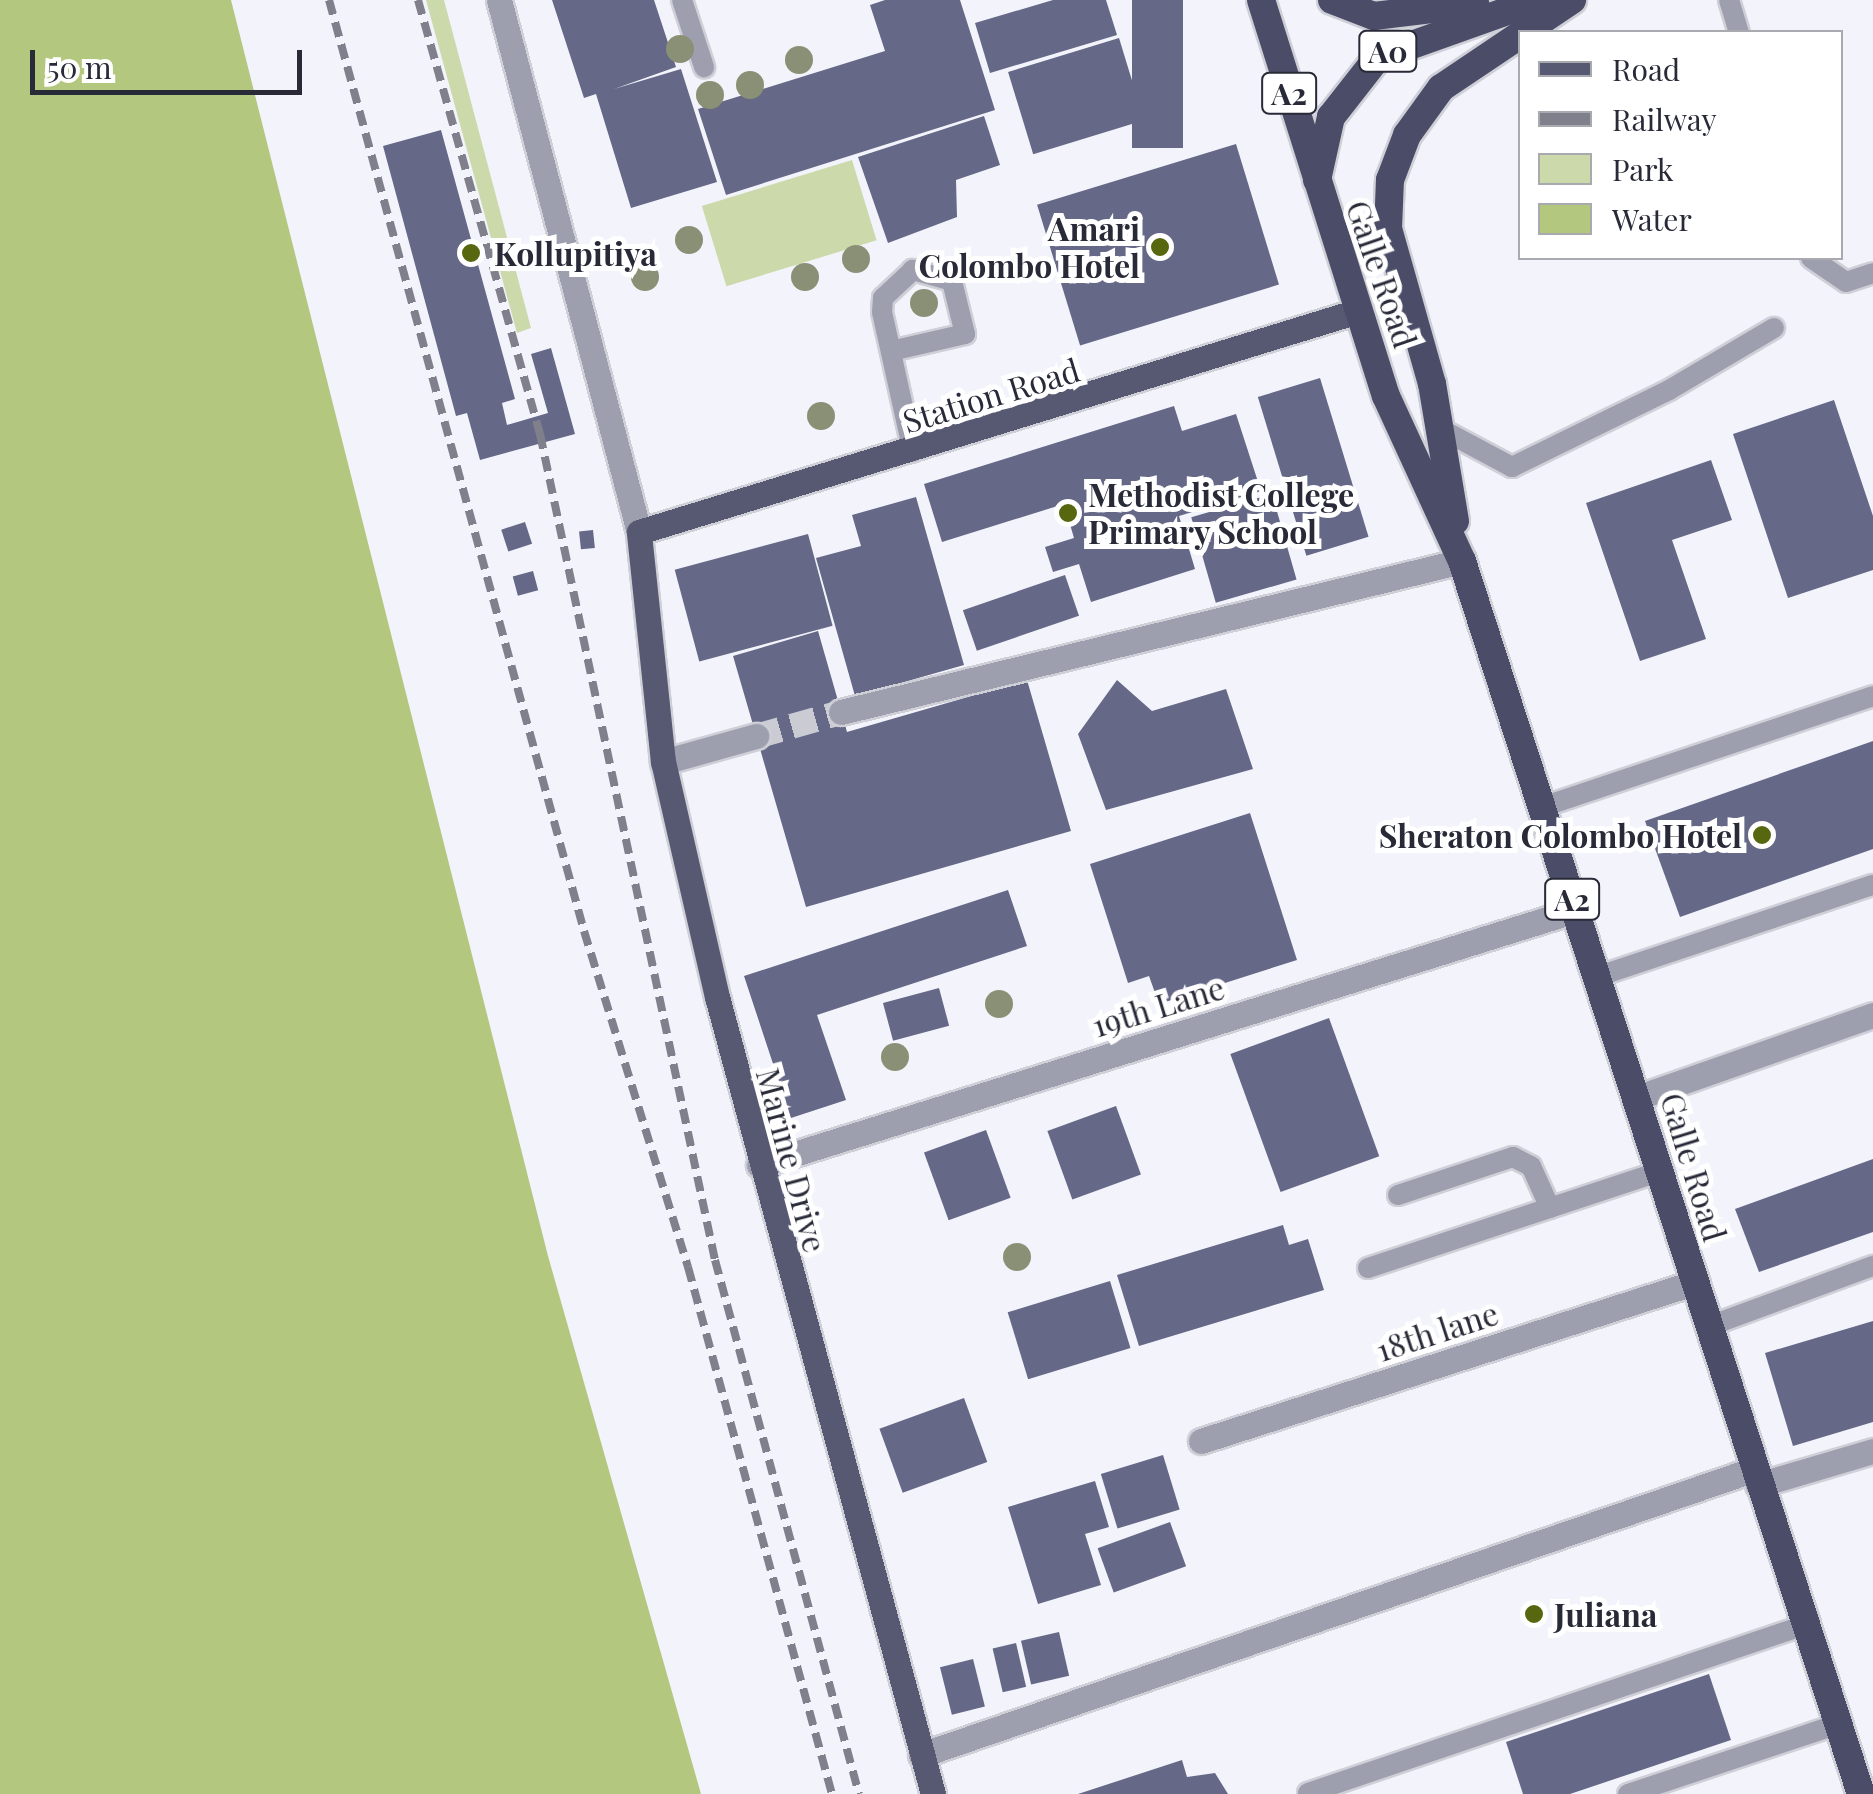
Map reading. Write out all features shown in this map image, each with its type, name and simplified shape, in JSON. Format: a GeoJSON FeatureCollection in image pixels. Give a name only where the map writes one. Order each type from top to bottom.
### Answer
{"type":"FeatureCollection","features":[{"type":"Feature","properties":{"kind":"highway","name":"Galle Road"},"geometry":{"type":"LineString","coordinates":[[1261,0],[1316,187],[1386,396],[1462,561],[1755,1478],[1838,1724],[1863,1778]]}},
{"type":"Feature","properties":{"kind":"highway"},"geometry":{"type":"LineString","coordinates":[[1332,0],[1374,16],[1494,0]]}},
{"type":"Feature","properties":{"kind":"highway","name":"A0"},"geometry":{"type":"LineString","coordinates":[[1316,187],[1331,117],[1378,57],[1538,0]]}},
{"type":"Feature","properties":{"kind":"highway","name":"Galle Road"},"geometry":{"type":"LineString","coordinates":[[1527,30],[1572,0]]}},
{"type":"Feature","properties":{"kind":"highway","name":"Galle Road"},"geometry":{"type":"LineString","coordinates":[[1462,561],[1432,384],[1388,229],[1398,157],[1441,88],[1518,36]]}},
{"type":"Feature","properties":{"kind":"main road","name":"Station Road"},"geometry":{"type":"LineString","coordinates":[[639,532],[913,452],[1358,311]]}},
{"type":"Feature","properties":{"kind":"main road","name":"Marine Drive"},"geometry":{"type":"LineString","coordinates":[[639,532],[663,762],[759,1165],[933,1794]]}},
{"type":"Feature","properties":{"kind":"street"},"geometry":{"type":"LineString","coordinates":[[499,0],[639,532]]}},
{"type":"Feature","properties":{"kind":"street"},"geometry":{"type":"LineString","coordinates":[[842,712],[1462,561]]}},
{"type":"Feature","properties":{"kind":"street"},"geometry":{"type":"LineString","coordinates":[[663,762],[756,736]]}},
{"type":"Feature","properties":{"kind":"street","name":"19th Lane"},"geometry":{"type":"LineString","coordinates":[[759,1165],[1576,910]]}},
{"type":"Feature","properties":{"kind":"street"},"geometry":{"type":"LineString","coordinates":[[1636,1098],[1873,1015]]}},
{"type":"Feature","properties":{"kind":"street","name":"18th lane"},"geometry":{"type":"LineString","coordinates":[[1202,1441],[1693,1283]]}},
{"type":"Feature","properties":{"kind":"street"},"geometry":{"type":"LineString","coordinates":[[921,1755],[1755,1478],[1873,1450]]}},
{"type":"Feature","properties":{"kind":"lane"},"geometry":{"type":"LineString","coordinates":[[682,0],[704,67]]}},
{"type":"Feature","properties":{"kind":"lane"},"geometry":{"type":"LineString","coordinates":[[1729,0],[1738,30]]}},
{"type":"Feature","properties":{"kind":"lane"},"geometry":{"type":"LineString","coordinates":[[1813,260],[1846,282],[1873,273]]}},
{"type":"Feature","properties":{"kind":"lane"},"geometry":{"type":"LineString","coordinates":[[891,351],[965,334],[952,281],[927,269],[890,285],[882,312],[913,452]]}},
{"type":"Feature","properties":{"kind":"lane"},"geometry":{"type":"LineString","coordinates":[[1439,428],[1512,466],[1652,400],[1774,328]]}},
{"type":"Feature","properties":{"kind":"lane"},"geometry":{"type":"LineString","coordinates":[[1542,807],[1873,696]]}},
{"type":"Feature","properties":{"kind":"lane"},"geometry":{"type":"LineString","coordinates":[[1596,977],[1873,884]]}},
{"type":"Feature","properties":{"kind":"lane"},"geometry":{"type":"LineString","coordinates":[[1398,1195],[1513,1157],[1531,1166],[1550,1208]]}},
{"type":"Feature","properties":{"kind":"lane"},"geometry":{"type":"LineString","coordinates":[[1368,1268],[1658,1172]]}},
{"type":"Feature","properties":{"kind":"lane"},"geometry":{"type":"LineString","coordinates":[[1707,1327],[1873,1266]]}},
{"type":"Feature","properties":{"kind":"lane"},"geometry":{"type":"LineString","coordinates":[[1308,1793],[1805,1625]]}},
{"type":"Feature","properties":{"kind":"lane"},"geometry":{"type":"LineString","coordinates":[[1628,1794],[1838,1724]]}},
{"type":"Feature","properties":{"kind":"green space"},"geometry":{"type":"Polygon","coordinates":[[[426,0],[444,0],[531,328],[517,333],[426,0]]]}},
{"type":"Feature","properties":{"kind":"green space"},"geometry":{"type":"Polygon","coordinates":[[[852,160],[877,240],[726,286],[702,206],[852,160]]]}},
{"type":"Feature","properties":{"kind":"water"},"geometry":{"type":"Polygon","coordinates":[[[0,0],[231,0],[548,1256],[701,1794],[0,1794],[0,0]]]}},
{"type":"Feature","properties":{"kind":"building"},"geometry":{"type":"Polygon","coordinates":[[[552,0],[654,0],[676,67],[614,89],[681,69],[717,182],[631,208],[596,94],[584,98],[552,0]]]}},
{"type":"Feature","properties":{"kind":"building"},"geometry":{"type":"Polygon","coordinates":[[[885,0],[960,0],[995,110],[726,195],[698,109],[885,51],[870,5],[885,0]]]}},
{"type":"Feature","properties":{"kind":"building"},"geometry":{"type":"Polygon","coordinates":[[[1053,0],[1106,0],[1117,35],[990,73],[975,23],[1053,0]]]}},
{"type":"Feature","properties":{"kind":"building"},"geometry":{"type":"Polygon","coordinates":[[[1132,0],[1183,0],[1183,148],[1132,148],[1132,0]]]}},
{"type":"Feature","properties":{"kind":"building"},"geometry":{"type":"Polygon","coordinates":[[[1119,38],[1144,120],[1033,154],[1008,72],[1119,38]]]}},
{"type":"Feature","properties":{"kind":"building"},"geometry":{"type":"Polygon","coordinates":[[[984,116],[1000,165],[956,180],[957,217],[888,243],[858,157],[984,116]]]}},
{"type":"Feature","properties":{"kind":"building","name":"Kollupitiya"},"geometry":{"type":"Polygon","coordinates":[[[441,130],[515,399],[502,403],[507,425],[548,413],[531,354],[551,348],[575,434],[480,460],[467,413],[456,416],[383,146],[441,130]]]}},
{"type":"Feature","properties":{"kind":"building","name":"Amari Colombo Hotel"},"geometry":{"type":"Polygon","coordinates":[[[1236,144],[1279,285],[1080,345],[1037,205],[1236,144]]]}},
{"type":"Feature","properties":{"kind":"building"},"geometry":{"type":"Polygon","coordinates":[[[1320,378],[1369,537],[1306,556],[1258,397],[1320,378]]]}},
{"type":"Feature","properties":{"kind":"building"},"geometry":{"type":"Polygon","coordinates":[[[1834,400],[1873,516],[1873,570],[1788,598],[1733,434],[1834,400]]]}},
{"type":"Feature","properties":{"kind":"building"},"geometry":{"type":"Polygon","coordinates":[[[1174,406],[1182,431],[1236,414],[1261,491],[1179,516],[1195,569],[1091,602],[1079,564],[1053,572],[1045,547],[1074,538],[1064,504],[942,542],[924,484],[1174,406]]]}},
{"type":"Feature","properties":{"kind":"building"},"geometry":{"type":"Polygon","coordinates":[[[1711,460],[1732,520],[1672,540],[1706,639],[1640,661],[1586,503],[1711,460]]]}},
{"type":"Feature","properties":{"kind":"building"},"geometry":{"type":"Polygon","coordinates":[[[1272,494],[1297,580],[1216,603],[1191,517],[1272,494]]]}},
{"type":"Feature","properties":{"kind":"building"},"geometry":{"type":"Polygon","coordinates":[[[916,497],[964,665],[855,696],[816,558],[861,546],[852,515],[916,497]]]}},
{"type":"Feature","properties":{"kind":"building"},"geometry":{"type":"Polygon","coordinates":[[[525,522],[532,544],[508,552],[501,530],[525,522]]]}},
{"type":"Feature","properties":{"kind":"building"},"geometry":{"type":"Polygon","coordinates":[[[593,530],[595,548],[581,549],[579,531],[593,530]]]}},
{"type":"Feature","properties":{"kind":"building"},"geometry":{"type":"Polygon","coordinates":[[[808,534],[833,626],[699,661],[675,570],[808,534]]]}},
{"type":"Feature","properties":{"kind":"building"},"geometry":{"type":"Polygon","coordinates":[[[533,571],[538,590],[518,596],[513,576],[533,571]]]}},
{"type":"Feature","properties":{"kind":"building"},"geometry":{"type":"Polygon","coordinates":[[[1065,575],[1079,616],[977,651],[963,610],[1065,575]]]}},
{"type":"Feature","properties":{"kind":"building"},"geometry":{"type":"Polygon","coordinates":[[[818,631],[847,732],[1027,680],[1071,831],[806,907],[733,656],[818,631]]]}},
{"type":"Feature","properties":{"kind":"building"},"geometry":{"type":"Polygon","coordinates":[[[1117,680],[1152,711],[1226,689],[1253,769],[1106,810],[1078,734],[1117,680]]]}},
{"type":"Feature","properties":{"kind":"building","name":"Sheraton Colombo Hotel"},"geometry":{"type":"Polygon","coordinates":[[[1873,741],[1873,849],[1680,917],[1645,821],[1873,741]]]}},
{"type":"Feature","properties":{"kind":"building"},"geometry":{"type":"Polygon","coordinates":[[[1250,813],[1297,960],[1159,1004],[1149,976],[1128,983],[1090,864],[1250,813]]]}},
{"type":"Feature","properties":{"kind":"building"},"geometry":{"type":"Polygon","coordinates":[[[1008,890],[1027,946],[817,1015],[846,1100],[791,1118],[744,976],[1008,890]]]}},
{"type":"Feature","properties":{"kind":"building"},"geometry":{"type":"Polygon","coordinates":[[[939,988],[949,1026],[893,1041],[883,1003],[939,988]]]}},
{"type":"Feature","properties":{"kind":"building"},"geometry":{"type":"Polygon","coordinates":[[[1329,1018],[1379,1156],[1281,1192],[1230,1054],[1329,1018]]]}},
{"type":"Feature","properties":{"kind":"building"},"geometry":{"type":"Polygon","coordinates":[[[1116,1106],[1141,1175],[1072,1200],[1047,1131],[1116,1106]]]}},
{"type":"Feature","properties":{"kind":"building"},"geometry":{"type":"Polygon","coordinates":[[[986,1130],[1011,1198],[949,1220],[924,1153],[986,1130]]]}},
{"type":"Feature","properties":{"kind":"building"},"geometry":{"type":"Polygon","coordinates":[[[1873,1159],[1873,1232],[1759,1272],[1735,1209],[1873,1159]]]}},
{"type":"Feature","properties":{"kind":"building"},"geometry":{"type":"Polygon","coordinates":[[[1283,1225],[1289,1245],[1308,1239],[1324,1290],[1139,1346],[1117,1275],[1283,1225]]]}},
{"type":"Feature","properties":{"kind":"building"},"geometry":{"type":"Polygon","coordinates":[[[1110,1281],[1130,1348],[1028,1379],[1008,1312],[1110,1281]]]}},
{"type":"Feature","properties":{"kind":"building"},"geometry":{"type":"Polygon","coordinates":[[[1873,1321],[1873,1422],[1793,1446],[1765,1353],[1873,1321]]]}},
{"type":"Feature","properties":{"kind":"building"},"geometry":{"type":"Polygon","coordinates":[[[964,1398],[987,1462],[903,1493],[879,1429],[964,1398]]]}},
{"type":"Feature","properties":{"kind":"building"},"geometry":{"type":"Polygon","coordinates":[[[1163,1455],[1180,1510],[1118,1529],[1101,1474],[1163,1455]]]}},
{"type":"Feature","properties":{"kind":"building"},"geometry":{"type":"Polygon","coordinates":[[[1095,1481],[1109,1527],[1085,1534],[1101,1585],[1038,1604],[1008,1507],[1095,1481]]]}},
{"type":"Feature","properties":{"kind":"building"},"geometry":{"type":"Polygon","coordinates":[[[1170,1522],[1186,1566],[1114,1593],[1098,1548],[1170,1522]]]}},
{"type":"Feature","properties":{"kind":"building"},"geometry":{"type":"Polygon","coordinates":[[[1059,1632],[1069,1676],[1031,1685],[1021,1641],[1059,1632]]]}},
{"type":"Feature","properties":{"kind":"building"},"geometry":{"type":"Polygon","coordinates":[[[1016,1643],[1026,1687],[1003,1692],[993,1648],[1016,1643]]]}},
{"type":"Feature","properties":{"kind":"building"},"geometry":{"type":"Polygon","coordinates":[[[973,1659],[985,1707],[952,1715],[940,1667],[973,1659]]]}},
{"type":"Feature","properties":{"kind":"building"},"geometry":{"type":"Polygon","coordinates":[[[1709,1674],[1731,1740],[1570,1794],[1523,1794],[1506,1742],[1709,1674]]]}},
{"type":"Feature","properties":{"kind":"building"},"geometry":{"type":"Polygon","coordinates":[[[1182,1760],[1187,1777],[1215,1773],[1228,1794],[1078,1794],[1182,1760]]]}},
{"type":"Feature","properties":{"kind":"tunnel"},"geometry":{"type":"LineString","coordinates":[[756,736],[841,712]]}},
{"type":"Feature","properties":{"kind":"railway"},"geometry":{"type":"LineString","coordinates":[[329,0],[584,931],[688,1267],[832,1794]]}},
{"type":"Feature","properties":{"kind":"railway"},"geometry":{"type":"LineString","coordinates":[[418,0],[540,434],[715,1260],[859,1794]]}},
{"type":"Feature","properties":{"kind":"place","name":"Amari Colombo Hotel"},"geometry":{"type":"Point","coordinates":[1160,247]}},
{"type":"Feature","properties":{"kind":"place","name":"Kollupitiya"},"geometry":{"type":"Point","coordinates":[471,253]}},
{"type":"Feature","properties":{"kind":"place","name":"Methodist College Primary School"},"geometry":{"type":"Point","coordinates":[1068,513]}},
{"type":"Feature","properties":{"kind":"place","name":"Sheraton Colombo Hotel"},"geometry":{"type":"Point","coordinates":[1762,835]}},
{"type":"Feature","properties":{"kind":"place","name":"Juliana"},"geometry":{"type":"Point","coordinates":[1534,1614]}}]}
